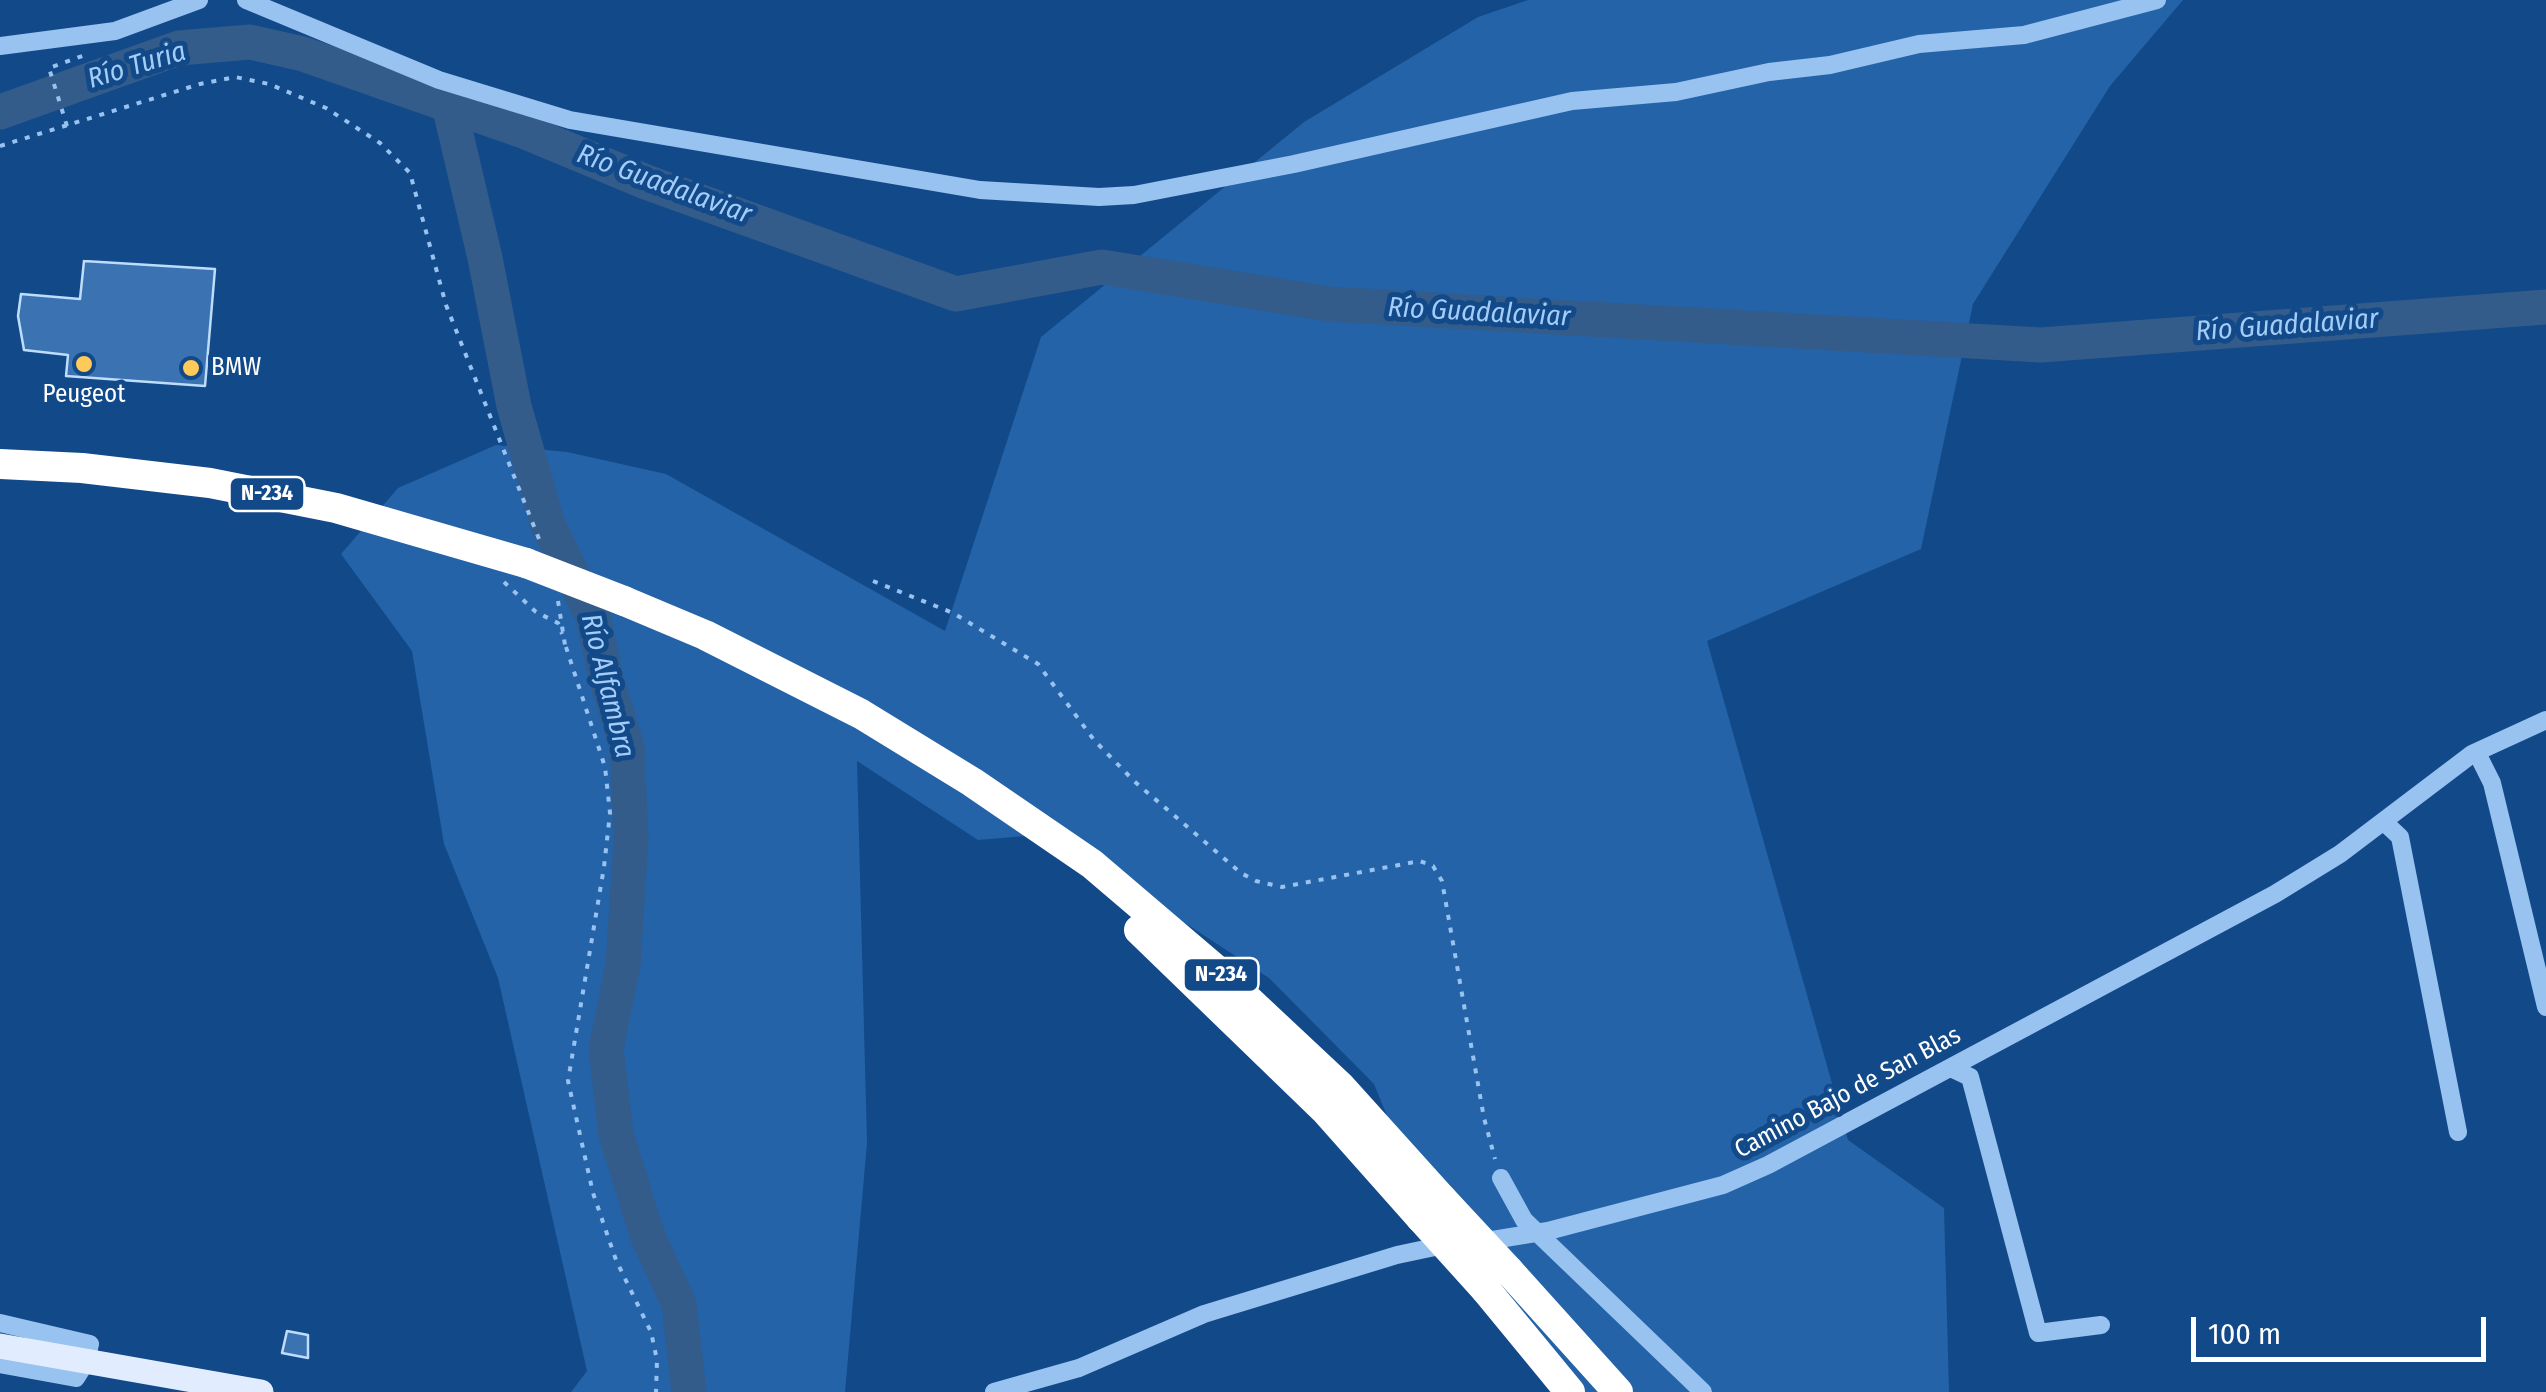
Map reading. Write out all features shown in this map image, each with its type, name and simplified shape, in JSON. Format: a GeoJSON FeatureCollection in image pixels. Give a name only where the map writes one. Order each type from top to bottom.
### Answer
{"type":"FeatureCollection","features":[{"type":"Feature","properties":{"kind":"highway","name":"N-234"},"geometry":{"type":"LineString","coordinates":[[0,464],[82,468],[210,483],[336,508],[525,557],[705,635],[861,714],[972,782],[1092,864],[1214,968],[1341,1088],[1432,1208],[1497,1280],[1618,1392]]}},
{"type":"Feature","properties":{"kind":"highway","name":"N-234"},"geometry":{"type":"LineString","coordinates":[[1497,1280],[1537,1355],[1570,1392]]}},
{"type":"Feature","properties":{"kind":"highway"},"geometry":{"type":"LineString","coordinates":[[1537,1355],[1555,1392]]}},
{"type":"Feature","properties":{"kind":"main road"},"geometry":{"type":"LineString","coordinates":[[0,1346],[261,1392]]}},
{"type":"Feature","properties":{"kind":"street"},"geometry":{"type":"LineString","coordinates":[[0,46],[115,31],[199,0]]}},
{"type":"Feature","properties":{"kind":"street"},"geometry":{"type":"LineString","coordinates":[[246,0],[438,80],[570,120],[980,190],[1099,198],[1134,195],[1294,164],[1572,101],[1676,92],[1768,72],[1830,65],[1919,44],[2024,35],[2157,0]]}},
{"type":"Feature","properties":{"kind":"street","name":"Camino Bajo de San Blas"},"geometry":{"type":"LineString","coordinates":[[994,1392],[1079,1368],[1204,1314],[1397,1255],[1442,1245],[1537,1234],[1723,1185],[1768,1165],[2276,894],[2340,854],[2476,752],[2546,720]]}},
{"type":"Feature","properties":{"kind":"street"},"geometry":{"type":"LineString","coordinates":[[2476,752],[2492,783],[2546,1007]]}},
{"type":"Feature","properties":{"kind":"street"},"geometry":{"type":"LineString","coordinates":[[2384,822],[2400,837],[2458,1132]]}},
{"type":"Feature","properties":{"kind":"street"},"geometry":{"type":"LineString","coordinates":[[1951,1068],[1970,1077],[2038,1333],[2102,1324]]}},
{"type":"Feature","properties":{"kind":"street"},"geometry":{"type":"LineString","coordinates":[[1500,1178],[1524,1220],[1537,1234],[1702,1392]]}},
{"type":"Feature","properties":{"kind":"street"},"geometry":{"type":"LineString","coordinates":[[0,1322],[90,1344],[86,1362],[76,1378],[0,1364]]}},
{"type":"Feature","properties":{"kind":"path"},"geometry":{"type":"LineString","coordinates":[[50,68],[67,126]]}},
{"type":"Feature","properties":{"kind":"path"},"geometry":{"type":"LineString","coordinates":[[0,146],[200,84],[235,77],[268,84],[326,108],[380,143],[410,173],[446,306],[525,557],[502,576],[508,588],[536,612],[558,623],[600,747],[609,787],[604,866],[568,1081],[593,1193],[616,1260],[650,1332],[657,1360],[656,1392]]}},
{"type":"Feature","properties":{"kind":"path"},"geometry":{"type":"LineString","coordinates":[[874,581],[953,613],[1038,664],[1094,740],[1134,781],[1256,881],[1282,887],[1420,862],[1433,866],[1442,881],[1484,1118],[1500,1178]]}},
{"type":"Feature","properties":{"kind":"path"},"geometry":{"type":"LineString","coordinates":[[557,598],[566,646]]}},
{"type":"Feature","properties":{"kind":"shaded area"},"geometry":{"type":"Polygon","coordinates":[[[1528,0],[2183,0],[2110,86],[1973,304],[1921,549],[1707,641],[1848,1140],[1944,1208],[1949,1392],[1550,1392],[1440,1246],[1374,1084],[1269,978],[1049,834],[978,840],[857,761],[867,1143],[845,1392],[571,1392],[587,1371],[498,978],[444,844],[412,651],[341,554],[398,488],[496,445],[567,452],[666,474],[945,631],[1041,337],[1304,122],[1478,17],[1528,0]]]}},
{"type":"Feature","properties":{"kind":"building"},"geometry":{"type":"Polygon","coordinates":[[[84,261],[215,269],[205,386],[66,376],[68,355],[24,350],[18,316],[21,294],[80,299],[84,261]]]}},
{"type":"Feature","properties":{"kind":"building"},"geometry":{"type":"Polygon","coordinates":[[[287,1331],[308,1335],[308,1358],[282,1353],[287,1331]]]}},
{"type":"Feature","properties":{"kind":"waterway","name":"Río Guadalaviar"},"geometry":{"type":"LineString","coordinates":[[0,112],[179,48],[250,42],[303,54],[526,132],[646,182],[956,294],[1102,267],[1329,304],[2041,345],[2546,307]]}},
{"type":"Feature","properties":{"kind":"waterway","name":"Río Alfambra"},"geometry":{"type":"LineString","coordinates":[[449,105],[514,406],[548,525],[593,617],[627,747],[631,839],[623,965],[606,1049],[616,1134],[648,1237],[679,1304],[689,1392]]}},
{"type":"Feature","properties":{"kind":"place","name":"Peugeot"},"geometry":{"type":"Point","coordinates":[84,364]}},
{"type":"Feature","properties":{"kind":"place","name":"BMW"},"geometry":{"type":"Point","coordinates":[191,368]}},
{"type":"Feature","properties":{"kind":"water label","name":"Río Turia"},"geometry":{"type":"Point","coordinates":[137,66]}}]}
